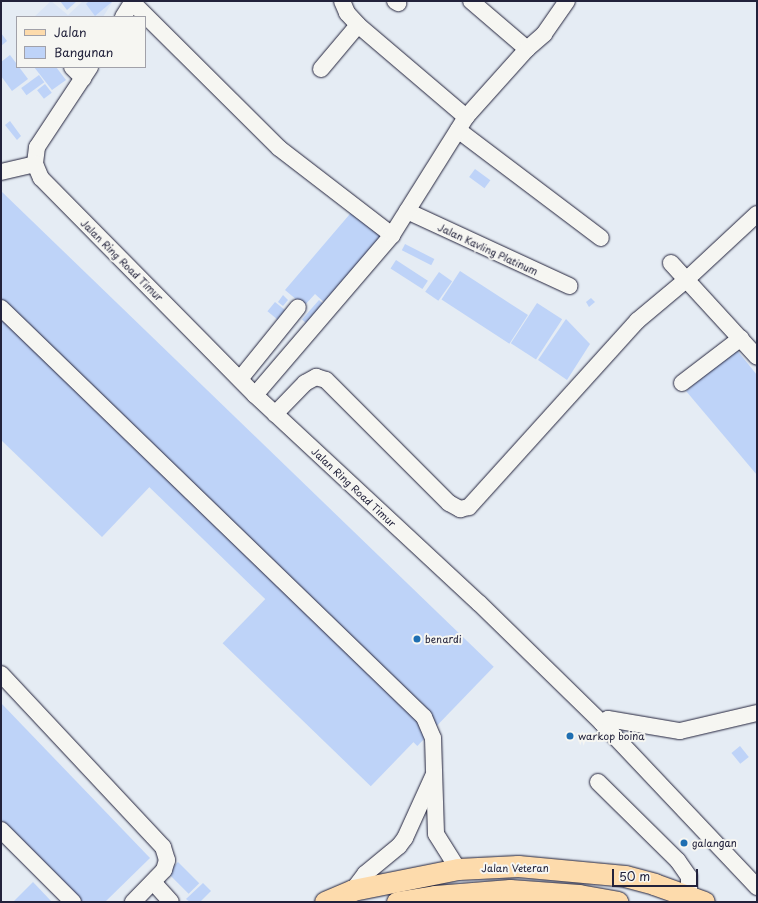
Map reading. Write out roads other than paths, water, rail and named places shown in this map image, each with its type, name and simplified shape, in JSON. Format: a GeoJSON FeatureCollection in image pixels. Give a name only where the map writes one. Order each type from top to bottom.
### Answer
{"type":"FeatureCollection","features":[{"type":"Feature","properties":{"kind":"main road","name":"Jalan Veteran"},"geometry":{"type":"LineString","coordinates":[[325,902],[353,890],[458,869],[518,866],[601,872],[654,884],[697,899]]}},
{"type":"Feature","properties":{"kind":"main road"},"geometry":{"type":"LineString","coordinates":[[397,902],[435,896],[510,890],[579,896],[617,902]]}},
{"type":"Feature","properties":{"kind":"street"},"geometry":{"type":"LineString","coordinates":[[342,1],[347,13],[358,25],[466,117]]}},
{"type":"Feature","properties":{"kind":"street"},"geometry":{"type":"LineString","coordinates":[[471,1],[527,49]]}},
{"type":"Feature","properties":{"kind":"street"},"geometry":{"type":"LineString","coordinates":[[255,395],[392,235],[466,117],[527,49],[544,34],[567,1]]}},
{"type":"Feature","properties":{"kind":"street"},"geometry":{"type":"LineString","coordinates":[[124,16],[133,2],[279,148],[392,235]]}},
{"type":"Feature","properties":{"kind":"street"},"geometry":{"type":"LineString","coordinates":[[321,69],[358,25]]}},
{"type":"Feature","properties":{"kind":"street"},"geometry":{"type":"LineString","coordinates":[[1,172],[34,164],[37,146],[81,71]]}},
{"type":"Feature","properties":{"kind":"street"},"geometry":{"type":"LineString","coordinates":[[458,130],[601,238]]}},
{"type":"Feature","properties":{"kind":"street","name":"Jalan Ring Road Timur"},"geometry":{"type":"LineString","coordinates":[[34,164],[41,178],[255,395],[479,603],[602,722],[757,888]]}},
{"type":"Feature","properties":{"kind":"street","name":"Jalan Kavling Platinum"},"geometry":{"type":"LineString","coordinates":[[407,211],[569,286]]}},
{"type":"Feature","properties":{"kind":"street"},"geometry":{"type":"LineString","coordinates":[[275,414],[305,383],[316,377],[326,380],[449,503],[460,509],[469,507],[637,321],[686,280],[757,214]]}},
{"type":"Feature","properties":{"kind":"street"},"geometry":{"type":"LineString","coordinates":[[671,263],[748,343],[682,383]]}},
{"type":"Feature","properties":{"kind":"street"},"geometry":{"type":"LineString","coordinates":[[240,379],[298,307]]}},
{"type":"Feature","properties":{"kind":"street"},"geometry":{"type":"LineString","coordinates":[[1,308],[414,704],[430,727],[435,772],[436,807],[434,825],[440,841],[458,869]]}},
{"type":"Feature","properties":{"kind":"street"},"geometry":{"type":"LineString","coordinates":[[1,674],[162,847],[167,865],[154,882],[133,902]]}},
{"type":"Feature","properties":{"kind":"street"},"geometry":{"type":"LineString","coordinates":[[602,722],[608,719],[680,731],[757,712]]}},
{"type":"Feature","properties":{"kind":"street"},"geometry":{"type":"LineString","coordinates":[[353,890],[365,874],[399,846],[409,831],[435,772]]}},
{"type":"Feature","properties":{"kind":"street"},"geometry":{"type":"LineString","coordinates":[[598,782],[678,860],[689,876],[697,899]]}},
{"type":"Feature","properties":{"kind":"street"},"geometry":{"type":"LineString","coordinates":[[1,830],[73,902]]}},
{"type":"Feature","properties":{"kind":"street"},"geometry":{"type":"LineString","coordinates":[[154,882],[172,902]]}},
{"type":"Feature","properties":{"kind":"place","name":"benardi"},"geometry":{"type":"Point","coordinates":[417,639]}},
{"type":"Feature","properties":{"kind":"place","name":"warkop boina"},"geometry":{"type":"Point","coordinates":[570,736]}},
{"type":"Feature","properties":{"kind":"place","name":"galangan"},"geometry":{"type":"Point","coordinates":[684,843]}}]}
